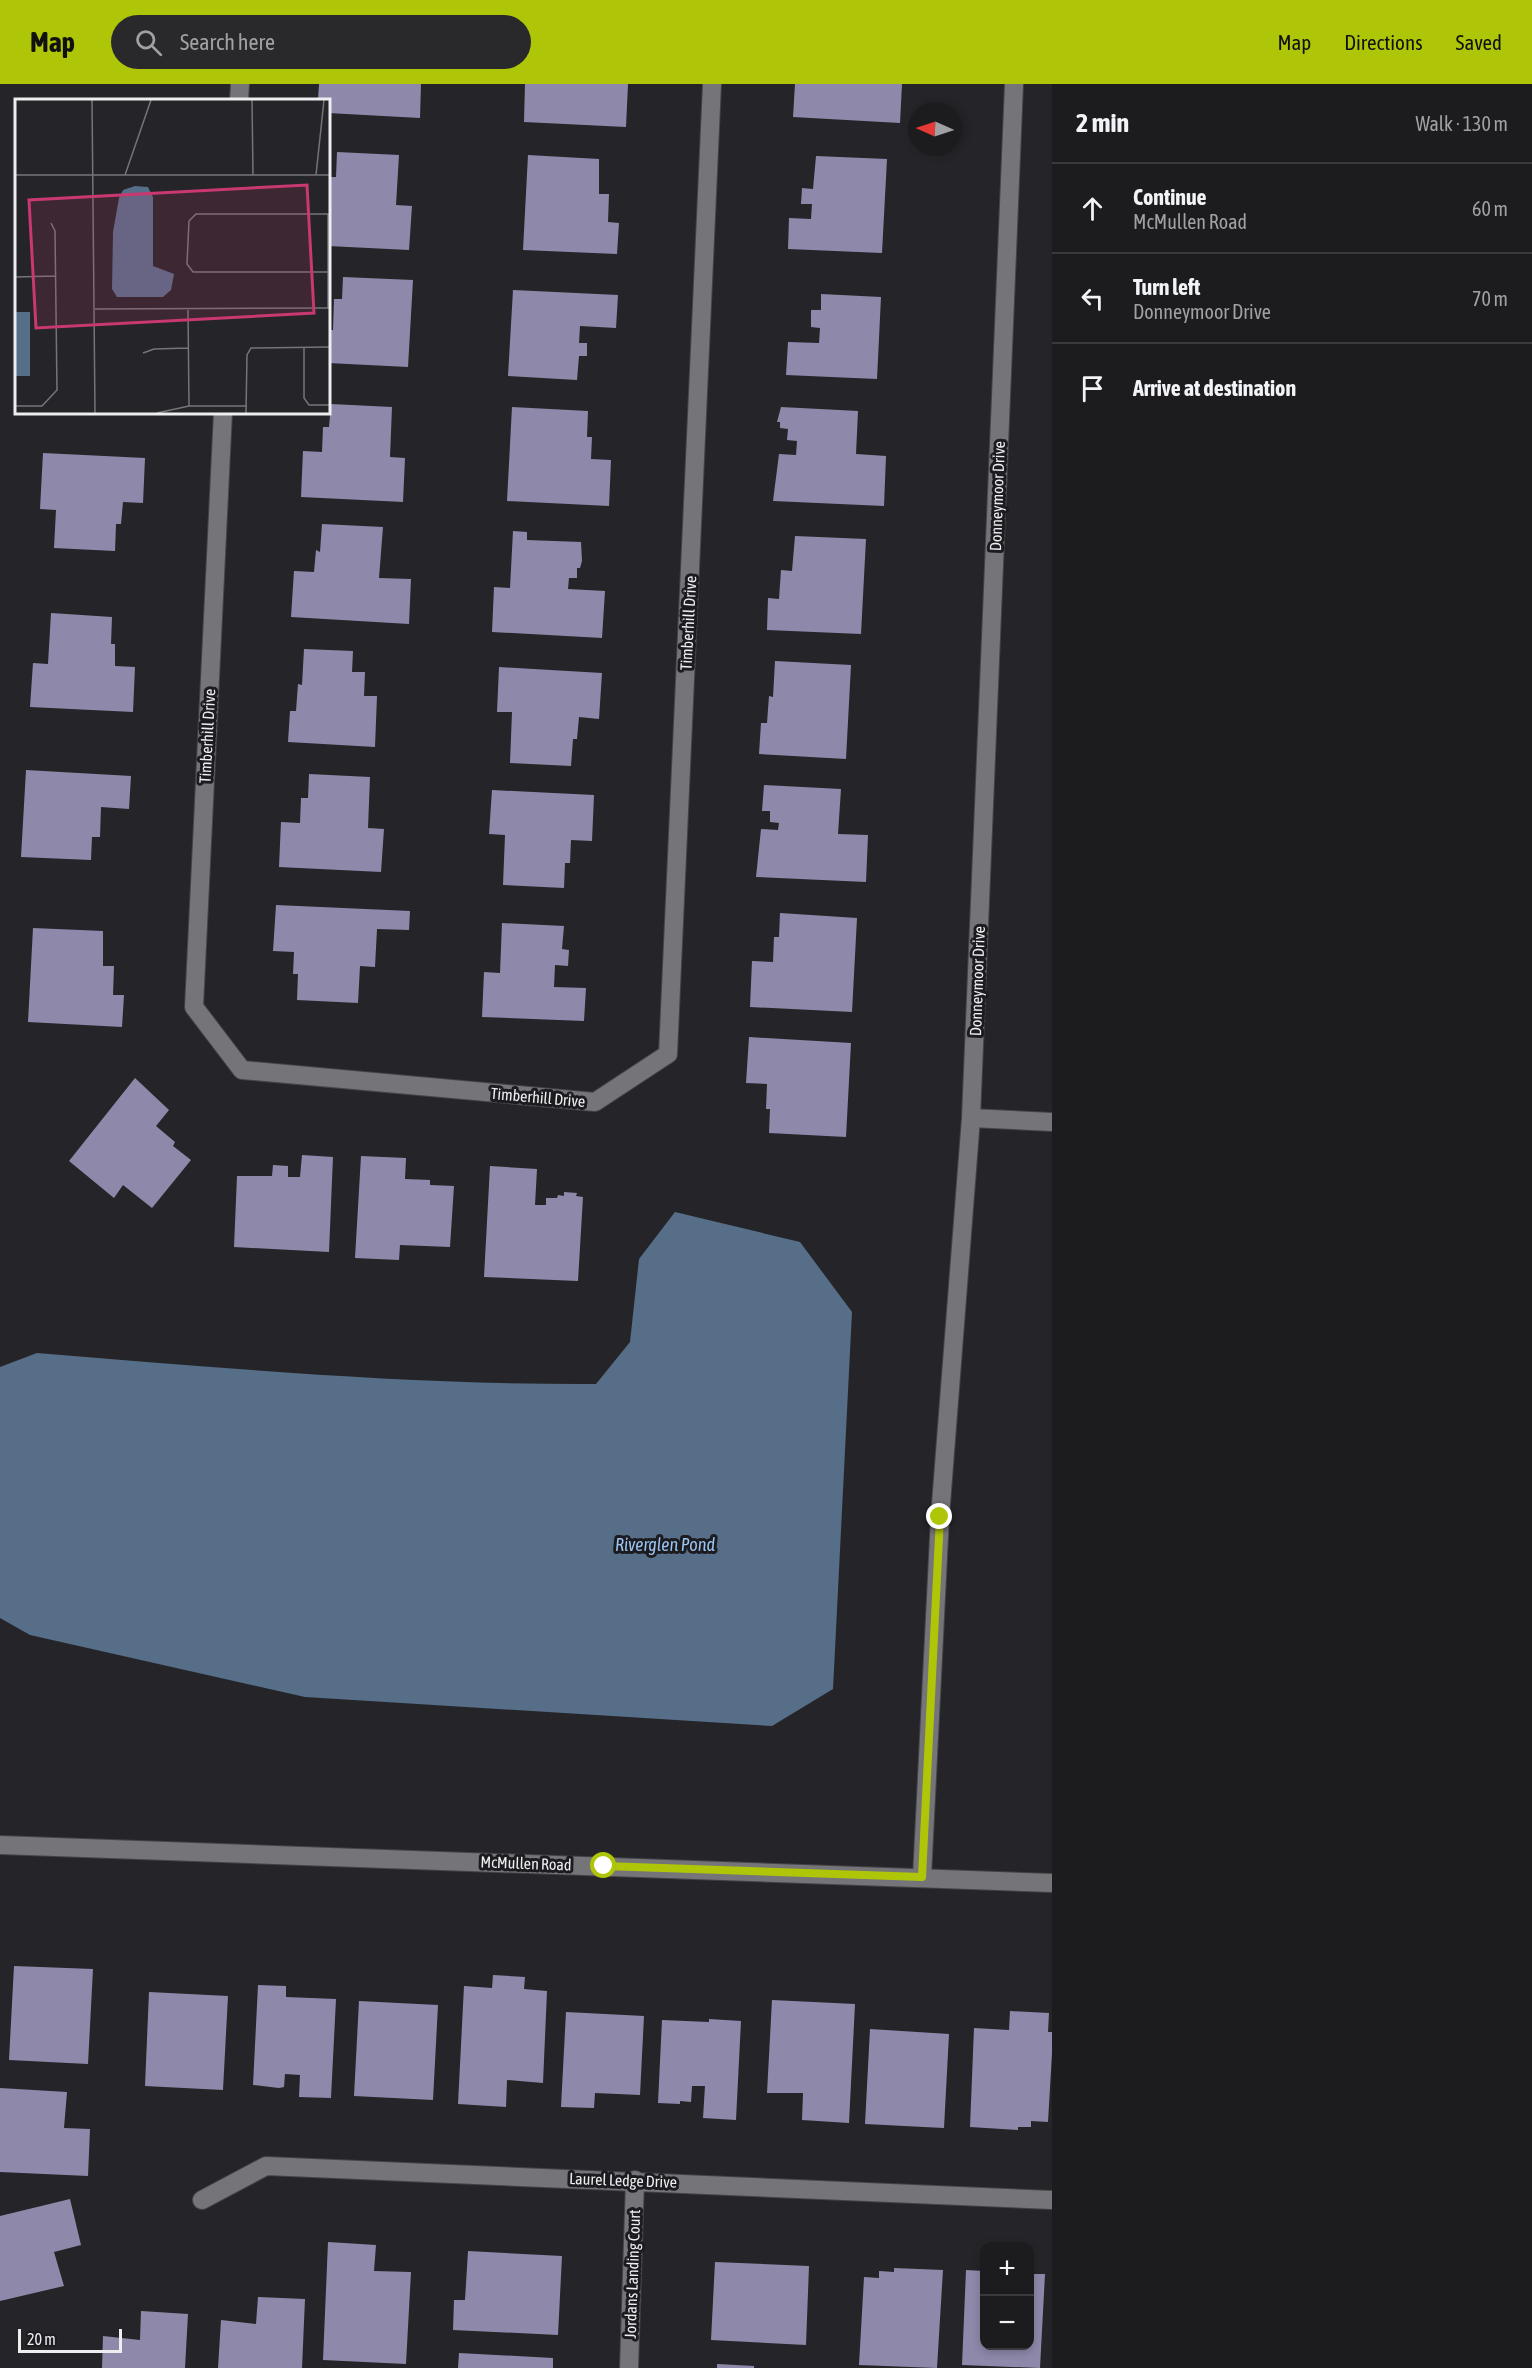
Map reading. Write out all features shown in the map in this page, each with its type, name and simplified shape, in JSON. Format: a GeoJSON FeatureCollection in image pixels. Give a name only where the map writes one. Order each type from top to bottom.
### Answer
{"type":"FeatureCollection","features":[{"type":"Feature","properties":{"kind":"street"},"geometry":{"type":"LineString","coordinates":[[239,99],[240,84]]}},
{"type":"Feature","properties":{"kind":"street","name":"Timberhill Drive"},"geometry":{"type":"LineString","coordinates":[[223,414],[194,1006],[242,1070],[594,1102],[668,1054],[712,84]]}},
{"type":"Feature","properties":{"kind":"street","name":"Donneymoor Drive"},"geometry":{"type":"LineString","coordinates":[[922,1877],[940,1517],[971,1118],[1014,84]]}},
{"type":"Feature","properties":{"kind":"street"},"geometry":{"type":"LineString","coordinates":[[971,1118],[1052,1122]]}},
{"type":"Feature","properties":{"kind":"street","name":"McMullen Road"},"geometry":{"type":"LineString","coordinates":[[0,1845],[922,1877],[1052,1884]]}},
{"type":"Feature","properties":{"kind":"street","name":"Laurel Ledge Drive"},"geometry":{"type":"LineString","coordinates":[[202,2200],[266,2166],[635,2180],[1052,2200]]}},
{"type":"Feature","properties":{"kind":"street","name":"Jordans Landing Court"},"geometry":{"type":"LineString","coordinates":[[629,2368],[635,2180]]}},
{"type":"Feature","properties":{"kind":"water","name":"Riverglen Pond"},"geometry":{"type":"Polygon","coordinates":[[[675,1212],[800,1242],[852,1312],[833,1689],[772,1726],[305,1697],[30,1635],[0,1618],[0,1367],[37,1353],[386,1379],[596,1384],[630,1342],[639,1259],[675,1212]]]}},
{"type":"Feature","properties":{"kind":"building"},"geometry":{"type":"Polygon","coordinates":[[[319,84],[421,84],[420,118],[330,113],[330,99],[318,99],[319,84]]]}},
{"type":"Feature","properties":{"kind":"building"},"geometry":{"type":"Polygon","coordinates":[[[525,84],[628,84],[626,127],[524,122],[525,84]]]}},
{"type":"Feature","properties":{"kind":"building"},"geometry":{"type":"Polygon","coordinates":[[[795,84],[902,84],[900,123],[793,117],[795,84]]]}},
{"type":"Feature","properties":{"kind":"building"},"geometry":{"type":"Polygon","coordinates":[[[337,152],[399,155],[396,205],[412,206],[409,250],[330,246],[330,185],[331,177],[336,177],[337,152]]]}},
{"type":"Feature","properties":{"kind":"building"},"geometry":{"type":"Polygon","coordinates":[[[528,155],[599,159],[599,194],[609,194],[608,222],[619,223],[617,254],[523,250],[528,155]]]}},
{"type":"Feature","properties":{"kind":"building"},"geometry":{"type":"Polygon","coordinates":[[[816,156],[887,159],[882,253],[788,249],[789,218],[811,219],[812,204],[801,204],[802,188],[813,189],[816,156]]]}},
{"type":"Feature","properties":{"kind":"building"},"geometry":{"type":"Polygon","coordinates":[[[343,277],[413,280],[408,367],[330,363],[330,330],[333,330],[334,299],[342,299],[343,277]]]}},
{"type":"Feature","properties":{"kind":"building"},"geometry":{"type":"Polygon","coordinates":[[[513,290],[618,295],[616,328],[580,326],[579,343],[587,343],[587,356],[579,356],[577,380],[508,376],[513,290]]]}},
{"type":"Feature","properties":{"kind":"building"},"geometry":{"type":"Polygon","coordinates":[[[821,294],[881,297],[877,379],[786,375],[788,342],[819,343],[820,328],[811,327],[811,310],[821,310],[821,294]]]}},
{"type":"Feature","properties":{"kind":"building"},"geometry":{"type":"Polygon","coordinates":[[[331,404],[392,407],[390,457],[405,458],[403,502],[301,497],[303,451],[322,452],[323,427],[329,427],[331,404]]]}},
{"type":"Feature","properties":{"kind":"building"},"geometry":{"type":"Polygon","coordinates":[[[512,407],[588,411],[587,437],[592,437],[591,459],[611,460],[609,506],[507,501],[512,407]]]}},
{"type":"Feature","properties":{"kind":"building"},"geometry":{"type":"Polygon","coordinates":[[[781,407],[858,411],[856,454],[886,456],[884,506],[773,501],[779,454],[796,455],[797,441],[787,440],[788,429],[780,428],[780,422],[777,422],[781,407]]]}},
{"type":"Feature","properties":{"kind":"building"},"geometry":{"type":"Polygon","coordinates":[[[43,453],[145,458],[143,503],[123,502],[121,524],[116,524],[115,551],[54,548],[56,510],[40,509],[43,453]]]}},
{"type":"Feature","properties":{"kind":"building"},"geometry":{"type":"Polygon","coordinates":[[[322,524],[383,527],[379,578],[411,579],[409,624],[291,617],[294,571],[314,572],[316,550],[320,552],[322,524]]]}},
{"type":"Feature","properties":{"kind":"building"},"geometry":{"type":"Polygon","coordinates":[[[513,531],[527,532],[527,540],[581,542],[582,561],[580,568],[577,568],[577,578],[569,578],[568,589],[605,591],[602,638],[492,632],[494,587],[510,588],[513,531]]]}},
{"type":"Feature","properties":{"kind":"building"},"geometry":{"type":"Polygon","coordinates":[[[795,536],[866,539],[861,634],[767,630],[768,598],[779,599],[781,570],[792,571],[795,536]]]}},
{"type":"Feature","properties":{"kind":"building"},"geometry":{"type":"Polygon","coordinates":[[[51,613],[112,617],[111,644],[115,644],[115,666],[135,667],[133,712],[30,707],[33,663],[48,664],[51,613]]]}},
{"type":"Feature","properties":{"kind":"building"},"geometry":{"type":"Polygon","coordinates":[[[304,649],[353,651],[352,672],[365,672],[364,696],[377,696],[375,747],[288,742],[290,711],[296,711],[298,684],[302,685],[304,649]]]}},
{"type":"Feature","properties":{"kind":"building"},"geometry":{"type":"Polygon","coordinates":[[[775,661],[851,665],[846,759],[759,754],[761,723],[767,723],[769,696],[773,697],[775,661]]]}},
{"type":"Feature","properties":{"kind":"building"},"geometry":{"type":"Polygon","coordinates":[[[499,667],[602,673],[599,719],[579,717],[577,739],[573,739],[571,766],[510,763],[512,712],[497,712],[499,667]]]}},
{"type":"Feature","properties":{"kind":"building"},"geometry":{"type":"Polygon","coordinates":[[[26,770],[131,776],[129,809],[101,807],[100,837],[92,837],[91,860],[21,857],[26,770]]]}},
{"type":"Feature","properties":{"kind":"building"},"geometry":{"type":"Polygon","coordinates":[[[309,774],[370,777],[368,828],[384,829],[381,872],[279,867],[281,822],[300,823],[301,798],[308,798],[309,774]]]}},
{"type":"Feature","properties":{"kind":"building"},"geometry":{"type":"Polygon","coordinates":[[[764,785],[841,789],[838,834],[868,835],[866,882],[756,877],[761,829],[778,830],[779,823],[770,822],[770,811],[762,811],[764,785]]]}},
{"type":"Feature","properties":{"kind":"building"},"geometry":{"type":"Polygon","coordinates":[[[492,790],[594,795],[592,841],[571,840],[570,863],[565,863],[564,888],[503,885],[505,835],[489,834],[492,790]]]}},
{"type":"Feature","properties":{"kind":"building"},"geometry":{"type":"Polygon","coordinates":[[[276,905],[410,911],[409,930],[377,929],[375,967],[360,966],[358,1003],[297,1000],[298,974],[293,974],[294,952],[273,951],[276,905]]]}},
{"type":"Feature","properties":{"kind":"building"},"geometry":{"type":"Polygon","coordinates":[[[780,913],[857,918],[852,1012],[750,1007],[752,961],[773,962],[774,937],[779,937],[780,913]]]}},
{"type":"Feature","properties":{"kind":"building"},"geometry":{"type":"Polygon","coordinates":[[[502,923],[564,926],[562,949],[569,950],[568,966],[555,965],[554,987],[586,988],[584,1021],[482,1017],[484,972],[500,973],[502,923]]]}},
{"type":"Feature","properties":{"kind":"building"},"geometry":{"type":"Polygon","coordinates":[[[33,928],[103,931],[103,966],[114,966],[113,995],[124,995],[122,1027],[28,1022],[33,928]]]}},
{"type":"Feature","properties":{"kind":"building"},"geometry":{"type":"Polygon","coordinates":[[[749,1037],[851,1043],[846,1137],[769,1133],[770,1109],[766,1109],[767,1084],[746,1083],[749,1037]]]}},
{"type":"Feature","properties":{"kind":"building"},"geometry":{"type":"Polygon","coordinates":[[[135,1078],[169,1110],[156,1126],[175,1142],[173,1146],[191,1160],[152,1208],[123,1185],[114,1198],[69,1161],[135,1078]]]}},
{"type":"Feature","properties":{"kind":"building"},"geometry":{"type":"Polygon","coordinates":[[[302,1155],[333,1157],[329,1252],[234,1247],[237,1176],[272,1176],[273,1165],[288,1166],[288,1177],[300,1177],[302,1155]]]}},
{"type":"Feature","properties":{"kind":"building"},"geometry":{"type":"Polygon","coordinates":[[[361,1156],[406,1158],[405,1179],[430,1180],[430,1185],[454,1186],[450,1247],[400,1245],[399,1260],[355,1258],[361,1156]]]}},
{"type":"Feature","properties":{"kind":"building"},"geometry":{"type":"Polygon","coordinates":[[[490,1166],[537,1169],[535,1205],[546,1205],[546,1198],[564,1196],[564,1192],[577,1193],[576,1196],[583,1197],[578,1281],[484,1277],[490,1166]]]}},
{"type":"Feature","properties":{"kind":"building"},"geometry":{"type":"Polygon","coordinates":[[[14,1966],[93,1969],[88,2064],[9,2060],[14,1966]]]}},
{"type":"Feature","properties":{"kind":"building"},"geometry":{"type":"Polygon","coordinates":[[[493,1975],[525,1977],[524,1989],[547,1991],[543,2083],[507,2080],[506,2107],[458,2104],[464,1986],[492,1988],[493,1975]]]}},
{"type":"Feature","properties":{"kind":"building"},"geometry":{"type":"Polygon","coordinates":[[[258,1985],[286,1986],[286,1997],[336,1999],[331,2098],[299,2097],[300,2075],[285,2074],[284,2087],[253,2085],[258,1985]]]}},
{"type":"Feature","properties":{"kind":"building"},"geometry":{"type":"Polygon","coordinates":[[[149,1992],[228,1996],[223,2090],[145,2086],[149,1992]]]}},
{"type":"Feature","properties":{"kind":"building"},"geometry":{"type":"Polygon","coordinates":[[[772,2000],[855,2004],[849,2123],[802,2120],[803,2093],[767,2093],[772,2000]]]}},
{"type":"Feature","properties":{"kind":"building"},"geometry":{"type":"Polygon","coordinates":[[[359,2001],[438,2005],[433,2100],[354,2096],[359,2001]]]}},
{"type":"Feature","properties":{"kind":"building"},"geometry":{"type":"Polygon","coordinates":[[[1010,2011],[1049,2013],[1048,2032],[1052,2032],[1052,2053],[1048,2122],[1031,2121],[1031,2127],[1018,2127],[1018,2130],[970,2127],[974,2028],[1009,2030],[1010,2011]]]}},
{"type":"Feature","properties":{"kind":"building"},"geometry":{"type":"Polygon","coordinates":[[[566,2012],[644,2016],[640,2095],[595,2093],[594,2108],[561,2107],[566,2012]]]}},
{"type":"Feature","properties":{"kind":"building"},"geometry":{"type":"Polygon","coordinates":[[[709,2019],[741,2021],[736,2120],[703,2118],[705,2086],[692,2086],[691,2102],[658,2103],[662,2020],[709,2022],[709,2019]]]}},
{"type":"Feature","properties":{"kind":"building"},"geometry":{"type":"Polygon","coordinates":[[[870,2029],[949,2034],[944,2128],[865,2124],[870,2029]]]}},
{"type":"Feature","properties":{"kind":"building"},"geometry":{"type":"Polygon","coordinates":[[[0,2088],[67,2092],[64,2128],[90,2129],[88,2176],[0,2172],[0,2088]]]}},
{"type":"Feature","properties":{"kind":"building"},"geometry":{"type":"Polygon","coordinates":[[[70,2199],[81,2245],[54,2252],[64,2286],[0,2301],[0,2216],[70,2199]]]}},
{"type":"Feature","properties":{"kind":"building"},"geometry":{"type":"Polygon","coordinates":[[[328,2242],[376,2245],[374,2271],[411,2272],[406,2364],[323,2360],[328,2242]]]}},
{"type":"Feature","properties":{"kind":"building"},"geometry":{"type":"Polygon","coordinates":[[[468,2251],[562,2256],[558,2335],[453,2330],[454,2300],[465,2300],[468,2251]]]}},
{"type":"Feature","properties":{"kind":"building"},"geometry":{"type":"Polygon","coordinates":[[[715,2262],[809,2266],[806,2345],[711,2340],[715,2262]]]}},
{"type":"Feature","properties":{"kind":"building"},"geometry":{"type":"Polygon","coordinates":[[[894,2268],[943,2270],[937,2368],[859,2365],[864,2277],[879,2278],[879,2271],[894,2272],[894,2268]]]}},
{"type":"Feature","properties":{"kind":"building"},"geometry":{"type":"Polygon","coordinates":[[[966,2270],[980,2271],[980,2350],[1034,2350],[1034,2274],[1045,2274],[1040,2368],[962,2365],[966,2270]]]}},
{"type":"Feature","properties":{"kind":"building"},"geometry":{"type":"Polygon","coordinates":[[[258,2297],[305,2299],[302,2368],[218,2368],[221,2320],[256,2324],[258,2297]]]}},
{"type":"Feature","properties":{"kind":"building"},"geometry":{"type":"Polygon","coordinates":[[[141,2311],[188,2314],[185,2368],[102,2368],[103,2336],[140,2340],[141,2311]]]}},
{"type":"Feature","properties":{"kind":"building"},"geometry":{"type":"Polygon","coordinates":[[[459,2353],[553,2358],[553,2368],[458,2368],[459,2353]]]}},
{"type":"Feature","properties":{"kind":"building"},"geometry":{"type":"Polygon","coordinates":[[[717,2364],[754,2366],[754,2368],[717,2368],[717,2364]]]}},
{"type":"Feature","properties":{"kind":"route"},"geometry":{"type":"LineString","coordinates":[[604,1866],[922,1877],[940,1517]]}}]}
